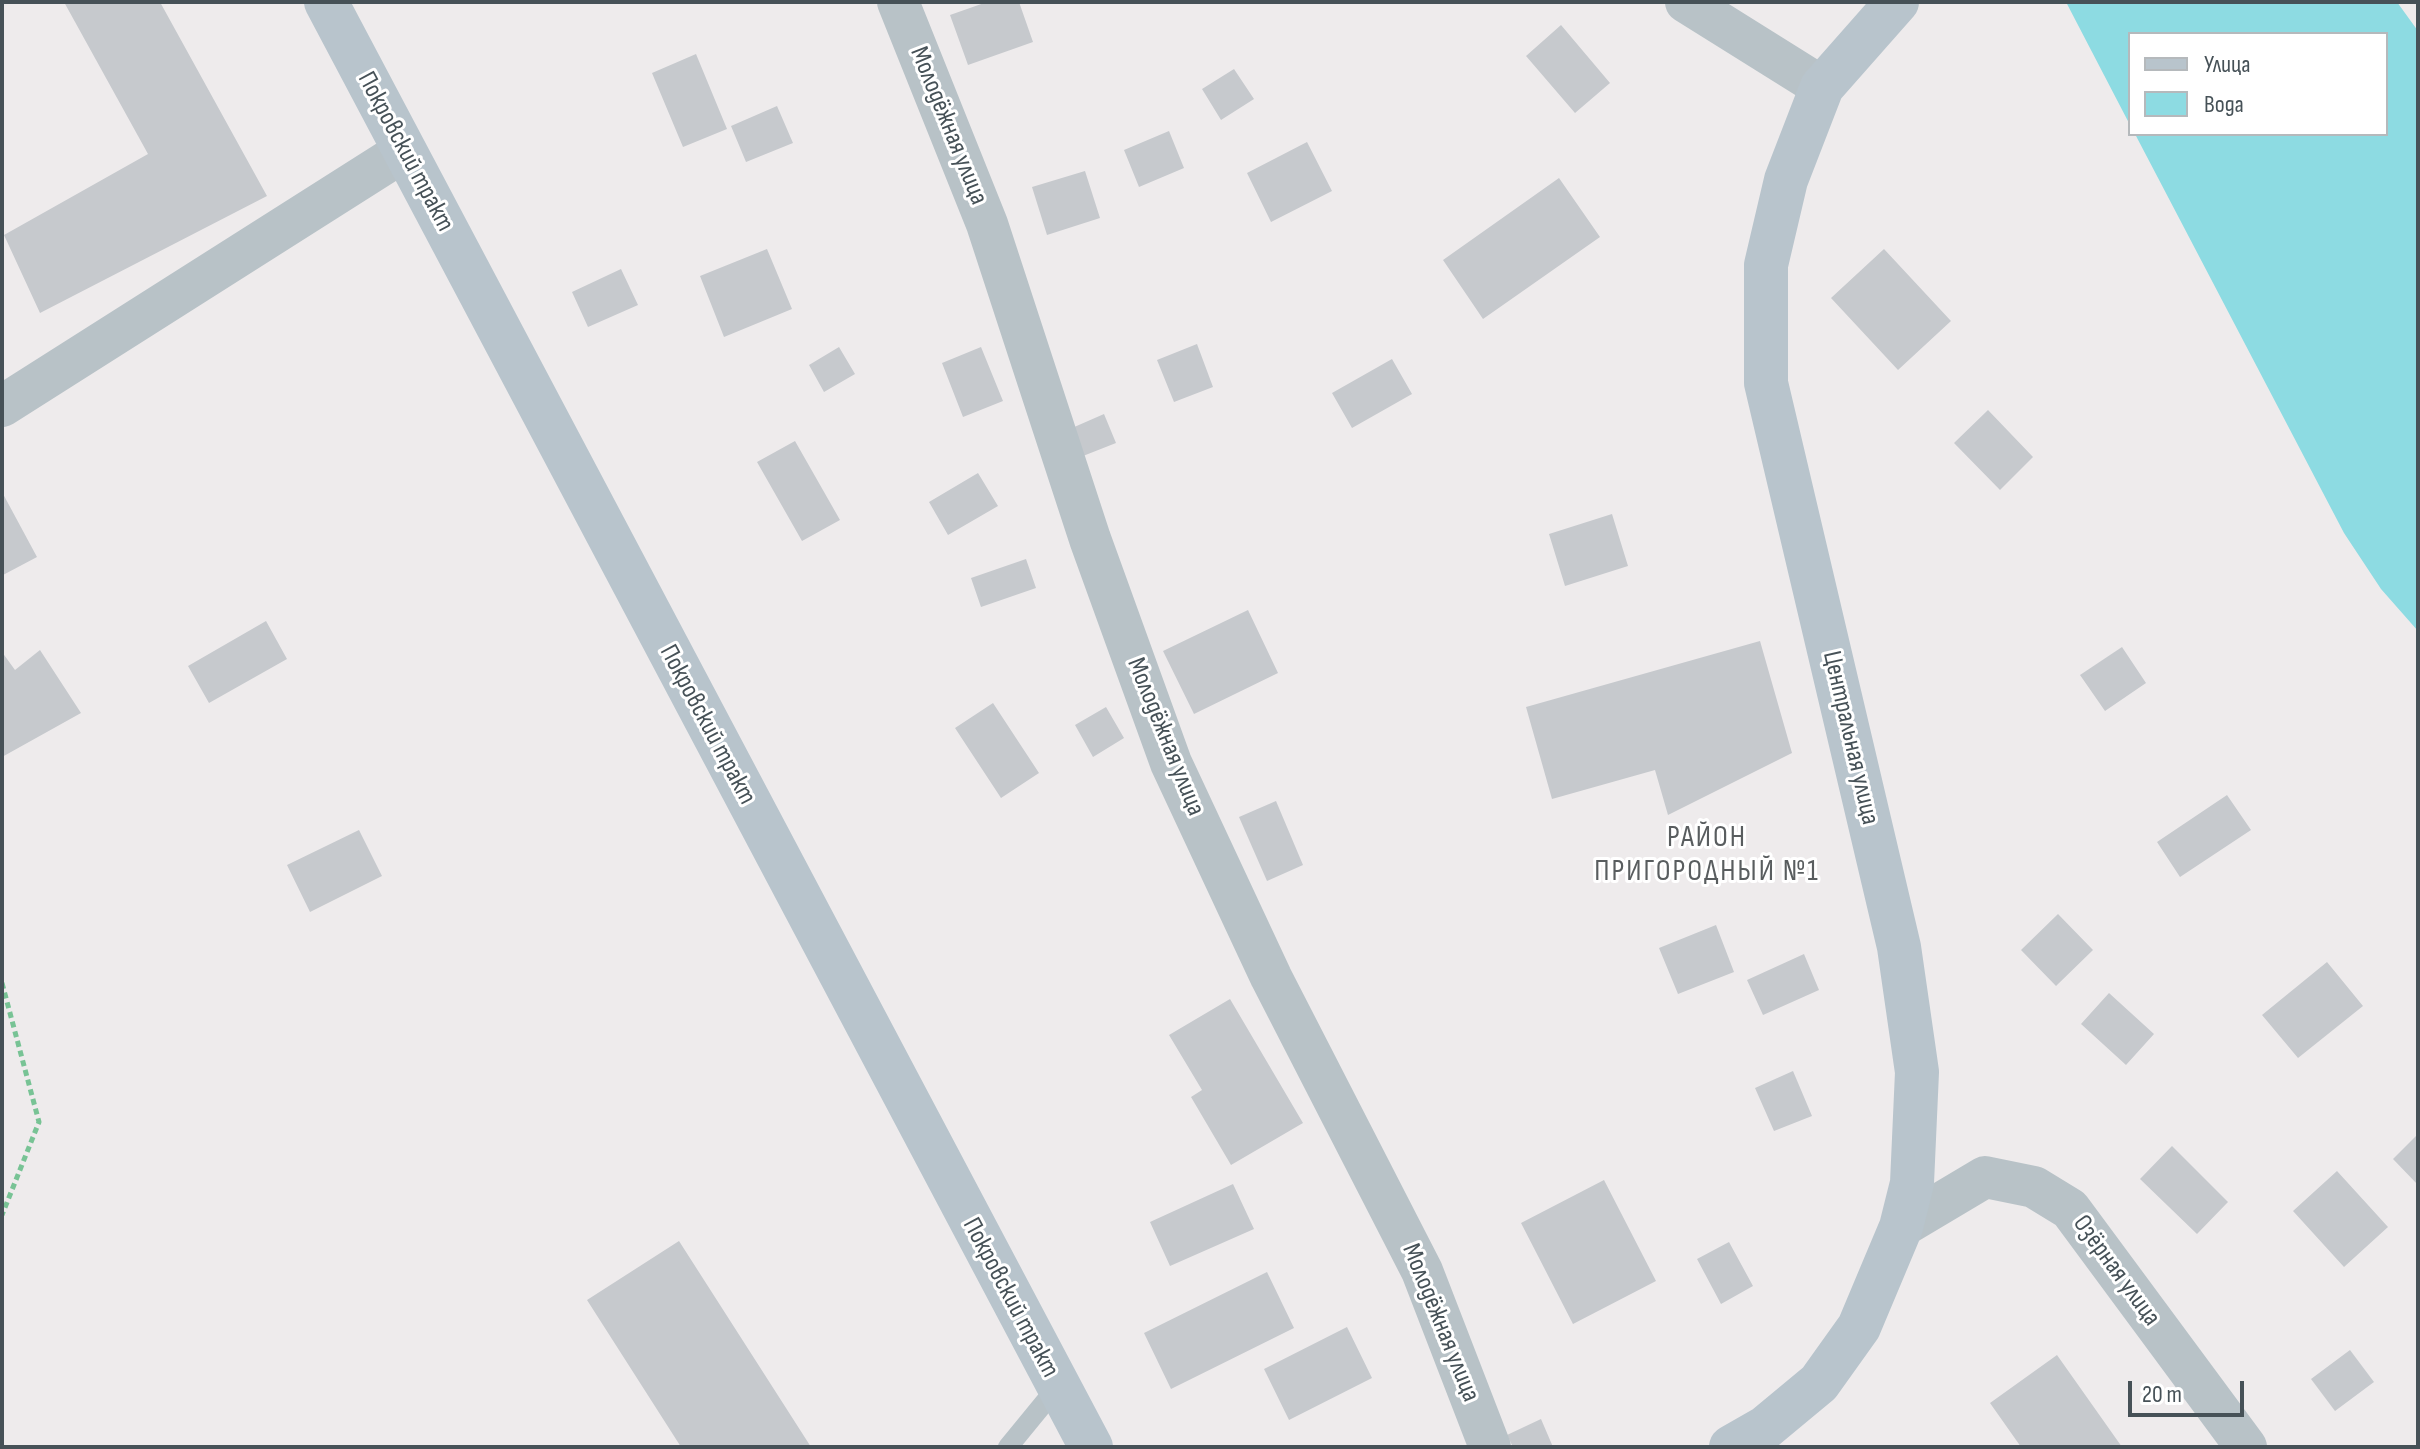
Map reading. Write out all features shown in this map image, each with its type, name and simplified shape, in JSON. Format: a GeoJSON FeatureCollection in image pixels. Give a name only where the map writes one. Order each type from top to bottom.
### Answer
{"type":"FeatureCollection","features":[{"type":"Feature","properties":{"kind":"main road","name":"Покровский тракт"},"geometry":{"type":"LineString","coordinates":[[326,2],[1091,1447]]}},
{"type":"Feature","properties":{"kind":"main road","name":"Центральная улица"},"geometry":{"type":"LineString","coordinates":[[1731,1447],[1766,1427],[1819,1383],[1859,1327],[1901,1227],[1912,1183],[1917,1072],[1899,947],[1766,383],[1766,265],[1786,180],[1822,87],[1897,2]]}},
{"type":"Feature","properties":{"kind":"street","name":"Молодёжная улица"},"geometry":{"type":"LineString","coordinates":[[898,2],[987,224],[1090,539],[1171,763],[1271,977],[1422,1271],[1490,1447]]}},
{"type":"Feature","properties":{"kind":"street"},"geometry":{"type":"LineString","coordinates":[[1686,2],[1822,87]]}},
{"type":"Feature","properties":{"kind":"street"},"geometry":{"type":"LineString","coordinates":[[2,406],[404,151]]}},
{"type":"Feature","properties":{"kind":"street","name":"Озёрная улица"},"geometry":{"type":"LineString","coordinates":[[1901,1227],[1985,1177],[2034,1187],[2070,1209],[2246,1447]]}},
{"type":"Feature","properties":{"kind":"lane"},"geometry":{"type":"LineString","coordinates":[[1008,1447],[1058,1386]]}},
{"type":"Feature","properties":{"kind":"path"},"geometry":{"type":"LineString","coordinates":[[2,983],[39,1122],[2,1215]]}},
{"type":"Feature","properties":{"kind":"water"},"geometry":{"type":"Polygon","coordinates":[[[2066,2],[2397,2],[2418,31],[2418,631],[2381,589],[2344,533],[2136,136],[2388,136],[2388,32],[2128,32],[2128,121],[2066,2]]]}},
{"type":"Feature","properties":{"kind":"building"},"geometry":{"type":"Polygon","coordinates":[[[64,2],[160,2],[267,196],[40,313],[4,235],[148,154],[64,2]]]}},
{"type":"Feature","properties":{"kind":"building"},"geometry":{"type":"Polygon","coordinates":[[[987,2],[1019,2],[1033,42],[968,65],[950,15],[987,2]]]}},
{"type":"Feature","properties":{"kind":"building"},"geometry":{"type":"Polygon","coordinates":[[[1561,25],[1610,83],[1575,113],[1526,56],[1561,25]]]}},
{"type":"Feature","properties":{"kind":"building"},"geometry":{"type":"Polygon","coordinates":[[[696,54],[727,129],[683,147],[652,73],[696,54]]]}},
{"type":"Feature","properties":{"kind":"building"},"geometry":{"type":"Polygon","coordinates":[[[1234,69],[1254,99],[1221,120],[1202,89],[1234,69]]]}},
{"type":"Feature","properties":{"kind":"building"},"geometry":{"type":"Polygon","coordinates":[[[777,106],[793,143],[746,162],[731,126],[777,106]]]}},
{"type":"Feature","properties":{"kind":"building"},"geometry":{"type":"Polygon","coordinates":[[[1169,131],[1184,168],[1139,187],[1124,150],[1169,131]]]}},
{"type":"Feature","properties":{"kind":"building"},"geometry":{"type":"Polygon","coordinates":[[[1307,142],[1332,191],[1271,222],[1247,173],[1307,142]]]}},
{"type":"Feature","properties":{"kind":"building"},"geometry":{"type":"Polygon","coordinates":[[[1085,171],[1100,218],[1047,235],[1032,187],[1085,171]]]}},
{"type":"Feature","properties":{"kind":"building"},"geometry":{"type":"Polygon","coordinates":[[[1559,178],[1600,237],[1483,319],[1443,260],[1559,178]]]}},
{"type":"Feature","properties":{"kind":"building"},"geometry":{"type":"Polygon","coordinates":[[[767,249],[792,309],[724,337],[700,276],[767,249]]]}},
{"type":"Feature","properties":{"kind":"building"},"geometry":{"type":"Polygon","coordinates":[[[1884,249],[1951,321],[1898,370],[1831,298],[1884,249]]]}},
{"type":"Feature","properties":{"kind":"building"},"geometry":{"type":"Polygon","coordinates":[[[621,269],[638,305],[588,327],[572,292],[621,269]]]}},
{"type":"Feature","properties":{"kind":"building"},"geometry":{"type":"Polygon","coordinates":[[[1197,344],[1213,387],[1174,402],[1157,360],[1197,344]]]}},
{"type":"Feature","properties":{"kind":"building"},"geometry":{"type":"Polygon","coordinates":[[[839,347],[855,374],[824,392],[809,365],[839,347]]]}},
{"type":"Feature","properties":{"kind":"building"},"geometry":{"type":"Polygon","coordinates":[[[981,347],[1003,401],[963,417],[942,363],[981,347]]]}},
{"type":"Feature","properties":{"kind":"building"},"geometry":{"type":"Polygon","coordinates":[[[1392,359],[1412,394],[1352,428],[1332,393],[1392,359]]]}},
{"type":"Feature","properties":{"kind":"building"},"geometry":{"type":"Polygon","coordinates":[[[1988,410],[2033,457],[2000,490],[1954,443],[1988,410]]]}},
{"type":"Feature","properties":{"kind":"building"},"geometry":{"type":"Polygon","coordinates":[[[1104,414],[1116,443],[1083,456],[1072,428],[1104,414]]]}},
{"type":"Feature","properties":{"kind":"building"},"geometry":{"type":"Polygon","coordinates":[[[795,441],[840,520],[802,541],[757,462],[795,441]]]}},
{"type":"Feature","properties":{"kind":"building"},"geometry":{"type":"Polygon","coordinates":[[[978,473],[998,506],[948,535],[929,502],[978,473]]]}},
{"type":"Feature","properties":{"kind":"building"},"geometry":{"type":"Polygon","coordinates":[[[2,492],[37,557],[3,575],[2,572],[2,492]]]}},
{"type":"Feature","properties":{"kind":"building"},"geometry":{"type":"Polygon","coordinates":[[[1612,514],[1628,566],[1565,586],[1549,534],[1612,514]]]}},
{"type":"Feature","properties":{"kind":"building"},"geometry":{"type":"Polygon","coordinates":[[[1026,559],[1036,588],[981,607],[971,578],[1026,559]]]}},
{"type":"Feature","properties":{"kind":"building"},"geometry":{"type":"Polygon","coordinates":[[[1248,610],[1278,673],[1194,714],[1163,651],[1248,610]]]}},
{"type":"Feature","properties":{"kind":"building"},"geometry":{"type":"Polygon","coordinates":[[[266,621],[287,659],[209,703],[188,666],[266,621]]]}},
{"type":"Feature","properties":{"kind":"building"},"geometry":{"type":"Polygon","coordinates":[[[1760,641],[1792,753],[1668,815],[1655,770],[1552,799],[1526,707],[1760,641]]]}},
{"type":"Feature","properties":{"kind":"building"},"geometry":{"type":"Polygon","coordinates":[[[2122,647],[2146,683],[2105,711],[2080,675],[2122,647]]]}},
{"type":"Feature","properties":{"kind":"building"},"geometry":{"type":"Polygon","coordinates":[[[40,650],[81,713],[2,757],[2,652],[15,670],[40,650]]]}},
{"type":"Feature","properties":{"kind":"building"},"geometry":{"type":"Polygon","coordinates":[[[993,703],[1039,773],[1001,798],[955,728],[993,703]]]}},
{"type":"Feature","properties":{"kind":"building"},"geometry":{"type":"Polygon","coordinates":[[[1106,707],[1124,738],[1093,757],[1075,725],[1106,707]]]}},
{"type":"Feature","properties":{"kind":"building"},"geometry":{"type":"Polygon","coordinates":[[[2227,795],[2251,830],[2180,877],[2157,842],[2227,795]]]}},
{"type":"Feature","properties":{"kind":"building"},"geometry":{"type":"Polygon","coordinates":[[[1276,801],[1303,865],[1267,881],[1239,817],[1276,801]]]}},
{"type":"Feature","properties":{"kind":"building"},"geometry":{"type":"Polygon","coordinates":[[[359,830],[382,876],[310,912],[287,865],[359,830]]]}},
{"type":"Feature","properties":{"kind":"building"},"geometry":{"type":"Polygon","coordinates":[[[2058,914],[2093,950],[2056,986],[2021,950],[2058,914]]]}},
{"type":"Feature","properties":{"kind":"building"},"geometry":{"type":"Polygon","coordinates":[[[1716,925],[1734,972],[1678,994],[1659,948],[1716,925]]]}},
{"type":"Feature","properties":{"kind":"building"},"geometry":{"type":"Polygon","coordinates":[[[1804,954],[1819,990],[1763,1015],[1747,980],[1804,954]]]}},
{"type":"Feature","properties":{"kind":"building"},"geometry":{"type":"Polygon","coordinates":[[[2327,962],[2363,1006],[2298,1058],[2262,1015],[2327,962]]]}},
{"type":"Feature","properties":{"kind":"building"},"geometry":{"type":"Polygon","coordinates":[[[2109,993],[2154,1034],[2126,1065],[2081,1024],[2109,993]]]}},
{"type":"Feature","properties":{"kind":"building"},"geometry":{"type":"Polygon","coordinates":[[[1230,999],[1303,1123],[1231,1165],[1191,1097],[1202,1090],[1169,1035],[1230,999]]]}},
{"type":"Feature","properties":{"kind":"building"},"geometry":{"type":"Polygon","coordinates":[[[1793,1071],[1812,1116],[1774,1131],[1755,1088],[1793,1071]]]}},
{"type":"Feature","properties":{"kind":"building"},"geometry":{"type":"Polygon","coordinates":[[[2418,1134],[2418,1185],[2393,1159],[2418,1134]]]}},
{"type":"Feature","properties":{"kind":"building"},"geometry":{"type":"Polygon","coordinates":[[[2172,1146],[2228,1202],[2197,1234],[2140,1179],[2172,1146]]]}},
{"type":"Feature","properties":{"kind":"building"},"geometry":{"type":"Polygon","coordinates":[[[2337,1171],[2388,1227],[2344,1267],[2293,1211],[2337,1171]]]}},
{"type":"Feature","properties":{"kind":"building"},"geometry":{"type":"Polygon","coordinates":[[[1604,1180],[1656,1281],[1573,1324],[1521,1223],[1604,1180]]]}},
{"type":"Feature","properties":{"kind":"building"},"geometry":{"type":"Polygon","coordinates":[[[1233,1184],[1254,1229],[1170,1266],[1150,1222],[1233,1184]]]}},
{"type":"Feature","properties":{"kind":"building"},"geometry":{"type":"Polygon","coordinates":[[[679,1241],[811,1447],[681,1447],[587,1300],[679,1241]]]}},
{"type":"Feature","properties":{"kind":"building"},"geometry":{"type":"Polygon","coordinates":[[[1729,1242],[1753,1286],[1721,1304],[1697,1259],[1729,1242]]]}},
{"type":"Feature","properties":{"kind":"building"},"geometry":{"type":"Polygon","coordinates":[[[1267,1272],[1294,1328],[1171,1389],[1144,1333],[1267,1272]]]}},
{"type":"Feature","properties":{"kind":"building"},"geometry":{"type":"Polygon","coordinates":[[[1347,1327],[1372,1378],[1289,1420],[1264,1369],[1347,1327]]]}},
{"type":"Feature","properties":{"kind":"building"},"geometry":{"type":"Polygon","coordinates":[[[2350,1350],[2374,1382],[2335,1411],[2311,1379],[2350,1350]]]}},
{"type":"Feature","properties":{"kind":"building"},"geometry":{"type":"Polygon","coordinates":[[[2057,1355],[2122,1447],[2021,1447],[1990,1403],[2057,1355]]]}},
{"type":"Feature","properties":{"kind":"building"},"geometry":{"type":"Polygon","coordinates":[[[1541,1419],[1553,1447],[1513,1447],[1507,1435],[1541,1419]]]}},
{"type":"Feature","properties":{"kind":"district","name":"РАЙОН ПРИГОРОДНЫЙ №1"},"geometry":{"type":"Point","coordinates":[1707,855]}}]}
